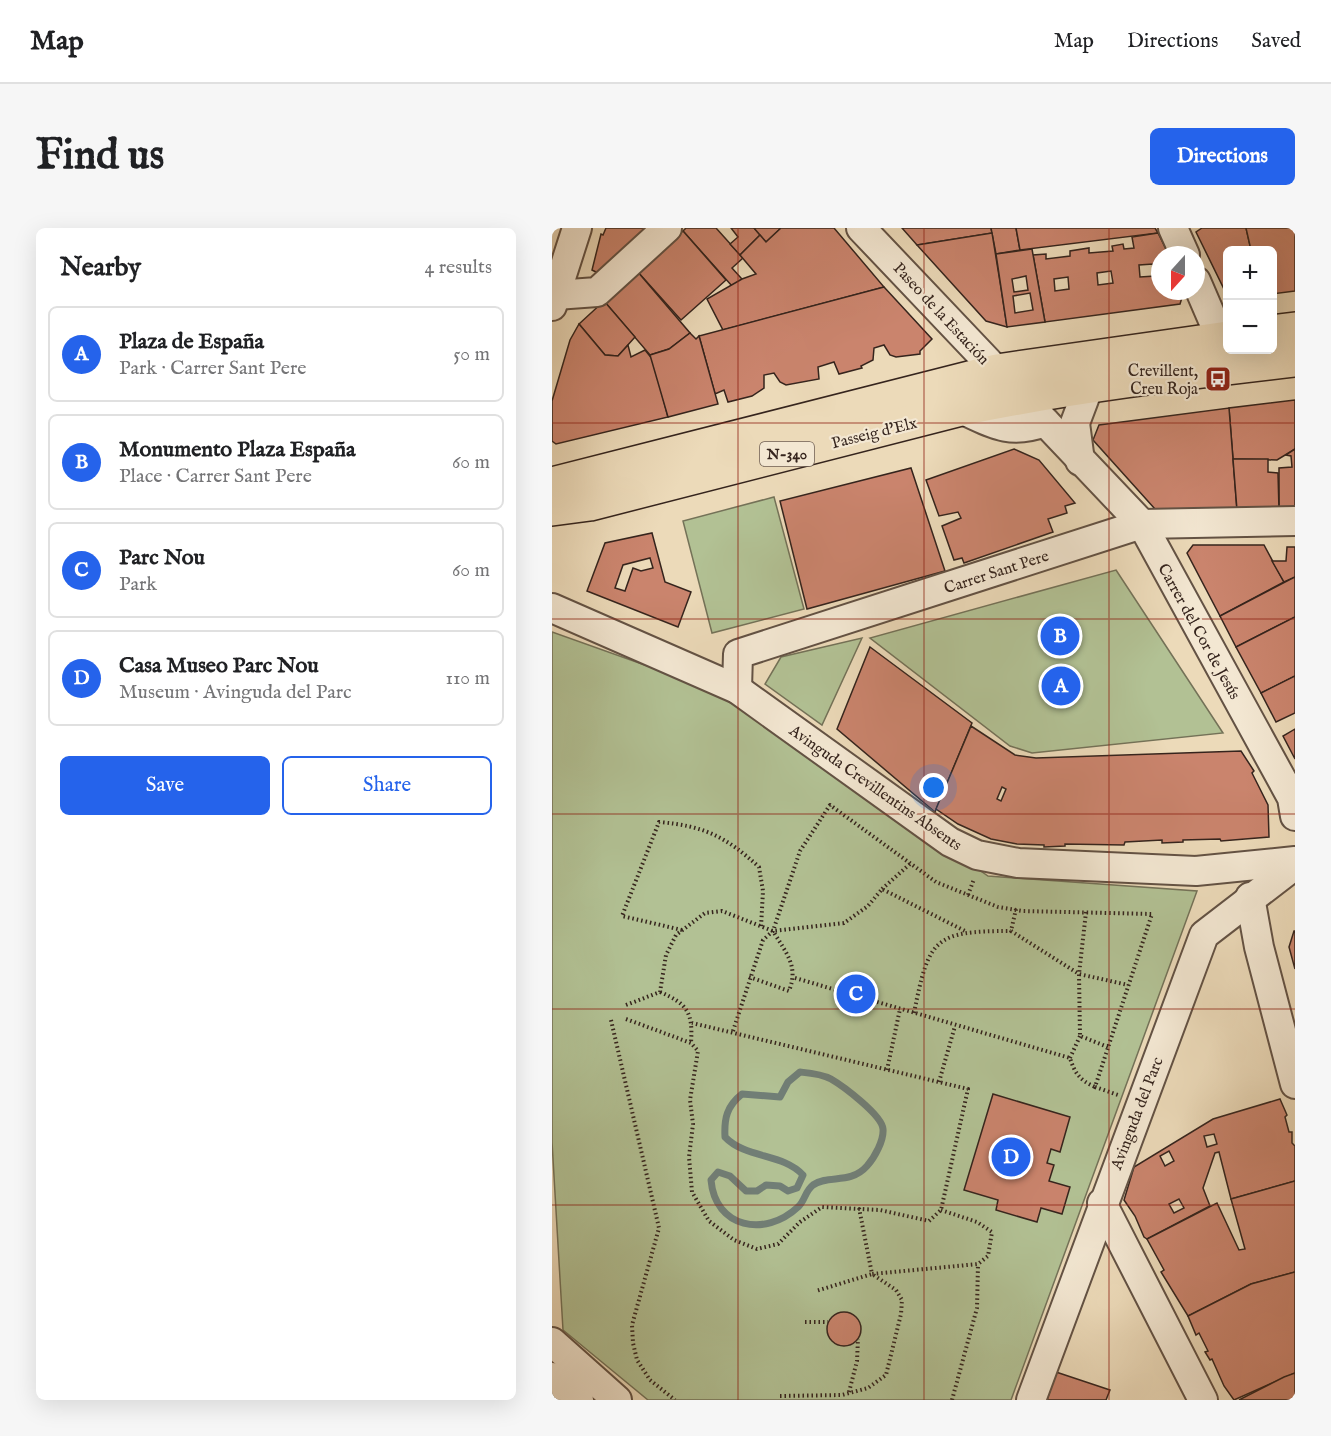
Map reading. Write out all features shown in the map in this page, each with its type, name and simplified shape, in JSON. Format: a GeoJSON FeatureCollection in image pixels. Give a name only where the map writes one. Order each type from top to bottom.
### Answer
{"type":"FeatureCollection","features":[{"type":"Feature","properties":{"kind":"highway"},"geometry":{"type":"LineString","coordinates":[[1277,331],[1295,329]]}},
{"type":"Feature","properties":{"kind":"highway","name":"N-340"},"geometry":{"type":"LineString","coordinates":[[997,371],[1223,339]]}},
{"type":"Feature","properties":{"kind":"highway","name":"N-340"},"geometry":{"type":"LineString","coordinates":[[1022,397],[1089,386],[1295,360]]}},
{"type":"Feature","properties":{"kind":"highway","name":"Passeig d'Elx"},"geometry":{"type":"LineString","coordinates":[[552,484],[585,478],[997,371]]}},
{"type":"Feature","properties":{"kind":"highway","name":"Passeig d'Elx"},"geometry":{"type":"LineString","coordinates":[[552,510],[590,504],[961,409],[1022,397]]}},
{"type":"Feature","properties":{"kind":"street"},"geometry":{"type":"LineString","coordinates":[[577,228],[554,301],[597,292],[667,228]]}},
{"type":"Feature","properties":{"kind":"street","name":"Paseo de la Estación"},"geometry":{"type":"LineString","coordinates":[[861,228],[997,371]]}},
{"type":"Feature","properties":{"kind":"street"},"geometry":{"type":"LineString","coordinates":[[1173,228],[1181,246]]}},
{"type":"Feature","properties":{"kind":"street"},"geometry":{"type":"LineString","coordinates":[[1205,300],[1223,337]]}},
{"type":"Feature","properties":{"kind":"street","name":"Carrer del Cor de Jesús"},"geometry":{"type":"LineString","coordinates":[[997,371],[1142,524],[1292,798],[1295,816]]}},
{"type":"Feature","properties":{"kind":"street"},"geometry":{"type":"LineString","coordinates":[[1080,461],[1075,423],[1089,386]]}},
{"type":"Feature","properties":{"kind":"street"},"geometry":{"type":"LineString","coordinates":[[961,409],[998,426],[1026,429],[1045,422]]}},
{"type":"Feature","properties":{"kind":"street","name":"Carrer Sant Pere"},"geometry":{"type":"LineString","coordinates":[[737,688],[738,654],[1142,524],[1295,521]]}},
{"type":"Feature","properties":{"kind":"street","name":"Avinguda Crevillentins Absents"},"geometry":{"type":"LineString","coordinates":[[553,607],[737,688],[950,842],[977,855],[1018,863],[1196,871],[1295,863]]}},
{"type":"Feature","properties":{"kind":"street","name":"Avinguda del Parc"},"geometry":{"type":"LineString","coordinates":[[1031,1400],[1102,1203],[1204,935],[1295,863]]}},
{"type":"Feature","properties":{"kind":"street"},"geometry":{"type":"LineString","coordinates":[[1250,897],[1259,947],[1295,1084]]}},
{"type":"Feature","properties":{"kind":"street"},"geometry":{"type":"LineString","coordinates":[[1102,1203],[1203,1400]]}},
{"type":"Feature","properties":{"kind":"street"},"geometry":{"type":"LineString","coordinates":[[552,1342],[617,1400]]}},
{"type":"Feature","properties":{"kind":"street"},"geometry":{"type":"LineString","coordinates":[[552,1377],[579,1400]]}},
{"type":"Feature","properties":{"kind":"path"},"geometry":{"type":"LineString","coordinates":[[733,1031],[762,940],[774,931],[800,851],[830,805],[936,882],[998,907],[1152,914],[1095,1087]]}},
{"type":"Feature","properties":{"kind":"path"},"geometry":{"type":"LineString","coordinates":[[683,930],[622,916],[659,822],[705,830],[722,837],[759,867],[763,891],[761,927]]}},
{"type":"Feature","properties":{"kind":"path"},"geometry":{"type":"LineString","coordinates":[[660,992],[666,955],[676,936],[705,913],[722,911],[774,931],[844,923],[868,906],[882,889],[911,863]]}},
{"type":"Feature","properties":{"kind":"path"},"geometry":{"type":"LineString","coordinates":[[882,889],[965,931]]}},
{"type":"Feature","properties":{"kind":"path"},"geometry":{"type":"LineString","coordinates":[[1011,931],[1016,909]]}},
{"type":"Feature","properties":{"kind":"path"},"geometry":{"type":"LineString","coordinates":[[1086,912],[1079,974],[1080,1036],[1070,1058],[1074,1072],[1082,1081],[1122,1097]]}},
{"type":"Feature","properties":{"kind":"path"},"geometry":{"type":"LineString","coordinates":[[749,978],[789,991],[795,978],[788,956],[774,931]]}},
{"type":"Feature","properties":{"kind":"path"},"geometry":{"type":"LineString","coordinates":[[914,1013],[927,958],[937,945],[965,931],[1011,931],[1079,974],[1128,985]]}},
{"type":"Feature","properties":{"kind":"path"},"geometry":{"type":"LineString","coordinates":[[795,978],[1070,1058]]}},
{"type":"Feature","properties":{"kind":"path"},"geometry":{"type":"LineString","coordinates":[[626,1005],[660,992],[677,999],[686,1008],[692,1023],[691,1043]]}},
{"type":"Feature","properties":{"kind":"path"},"geometry":{"type":"LineString","coordinates":[[887,1071],[900,1009]]}},
{"type":"Feature","properties":{"kind":"path"},"geometry":{"type":"LineString","coordinates":[[611,1020],[659,1228],[632,1325],[633,1343],[637,1360],[650,1380],[675,1400]]}},
{"type":"Feature","properties":{"kind":"path"},"geometry":{"type":"LineString","coordinates":[[626,1020],[691,1043],[698,1051],[690,1100],[693,1124],[689,1157],[692,1192],[709,1221],[734,1240],[757,1249],[778,1244],[800,1222],[822,1207],[860,1208],[929,1221],[941,1210],[968,1089],[692,1023]]}},
{"type":"Feature","properties":{"kind":"path"},"geometry":{"type":"LineString","coordinates":[[939,1082],[955,1026]]}},
{"type":"Feature","properties":{"kind":"path"},"geometry":{"type":"LineString","coordinates":[[1080,1036],[1108,1047]]}},
{"type":"Feature","properties":{"kind":"path"},"geometry":{"type":"LineString","coordinates":[[780,1396],[848,1393],[868,1388],[886,1375],[901,1314],[902,1300],[896,1290],[872,1274],[860,1208]]}},
{"type":"Feature","properties":{"kind":"path"},"geometry":{"type":"LineString","coordinates":[[816,1291],[872,1274],[978,1264],[988,1256],[992,1232],[977,1222],[941,1210]]}},
{"type":"Feature","properties":{"kind":"path"},"geometry":{"type":"LineString","coordinates":[[952,1400],[977,1308],[978,1264]]}},
{"type":"Feature","properties":{"kind":"path"},"geometry":{"type":"LineString","coordinates":[[806,1323],[828,1322]]}},
{"type":"Feature","properties":{"kind":"path"},"geometry":{"type":"LineString","coordinates":[[848,1393],[857,1361],[858,1340]]}},
{"type":"Feature","properties":{"kind":"green space"},"geometry":{"type":"Polygon","coordinates":[[[774,497],[804,609],[712,633],[683,521],[774,497]]]}},
{"type":"Feature","properties":{"kind":"green space"},"geometry":{"type":"Polygon","coordinates":[[[1116,570],[1223,733],[1032,753],[1010,746],[870,638],[1116,570]]]}},
{"type":"Feature","properties":{"kind":"green space"},"geometry":{"type":"Polygon","coordinates":[[[552,632],[729,695],[988,876],[1197,891],[1011,1400],[648,1400],[563,1330],[552,1142],[552,632]]]}},
{"type":"Feature","properties":{"kind":"green space"},"geometry":{"type":"Polygon","coordinates":[[[862,638],[822,725],[765,684],[781,657],[862,638]]]}},
{"type":"Feature","properties":{"kind":"building"},"geometry":{"type":"Polygon","coordinates":[[[606,228],[655,228],[602,275],[592,270],[601,234],[603,235],[606,228]]]}},
{"type":"Feature","properties":{"kind":"building"},"geometry":{"type":"Polygon","coordinates":[[[686,228],[716,228],[743,258],[732,268],[742,279],[732,286],[683,231],[686,228]]]}},
{"type":"Feature","properties":{"kind":"building"},"geometry":{"type":"Polygon","coordinates":[[[731,228],[754,228],[760,235],[740,255],[730,244],[738,237],[731,228]]]}},
{"type":"Feature","properties":{"kind":"building"},"geometry":{"type":"Polygon","coordinates":[[[754,228],[781,228],[766,242],[754,228]]]}},
{"type":"Feature","properties":{"kind":"building"},"geometry":{"type":"Polygon","coordinates":[[[781,228],[834,228],[884,287],[723,330],[707,299],[742,279],[756,274],[740,255],[760,235],[766,242],[781,228]]]}},
{"type":"Feature","properties":{"kind":"building"},"geometry":{"type":"Polygon","coordinates":[[[902,228],[991,228],[992,233],[917,245],[902,228]]]}},
{"type":"Feature","properties":{"kind":"building"},"geometry":{"type":"Polygon","coordinates":[[[991,228],[1016,228],[1020,250],[996,254],[991,228]]]}},
{"type":"Feature","properties":{"kind":"building"},"geometry":{"type":"Polygon","coordinates":[[[1016,228],[1155,228],[1158,233],[1020,250],[1016,228]]]}},
{"type":"Feature","properties":{"kind":"building"},"geometry":{"type":"Polygon","coordinates":[[[1202,228],[1246,228],[1250,246],[1223,246],[1223,287],[1205,246],[1196,232],[1202,228]]]}},
{"type":"Feature","properties":{"kind":"building"},"geometry":{"type":"Polygon","coordinates":[[[1246,228],[1295,228],[1295,291],[1277,293],[1277,246],[1250,246],[1246,228]]]}},
{"type":"Feature","properties":{"kind":"building"},"geometry":{"type":"Polygon","coordinates":[[[683,231],[726,280],[681,320],[637,271],[683,231]]]}},
{"type":"Feature","properties":{"kind":"building"},"geometry":{"type":"Polygon","coordinates":[[[992,233],[1007,327],[986,321],[917,245],[992,233]]]}},
{"type":"Feature","properties":{"kind":"building"},"geometry":{"type":"Polygon","coordinates":[[[1158,233],[1164,246],[1151,246],[1151,264],[1139,265],[1140,277],[1151,276],[1151,300],[1181,300],[1180,304],[1045,322],[1033,255],[1046,254],[1046,259],[1070,256],[1070,251],[1089,248],[1089,253],[1113,251],[1112,246],[1123,244],[1124,249],[1134,248],[1132,237],[1158,233]],[[1111,271],[1097,273],[1098,285],[1113,283],[1111,271]],[[1068,277],[1054,279],[1055,291],[1069,289],[1068,277]]]}},
{"type":"Feature","properties":{"kind":"building"},"geometry":{"type":"Polygon","coordinates":[[[1032,249],[1045,322],[1007,327],[996,254],[1032,249]],[[1026,276],[1012,279],[1014,292],[1028,290],[1026,276]],[[1030,293],[1013,296],[1015,313],[1033,310],[1030,293]]]}},
{"type":"Feature","properties":{"kind":"building"},"geometry":{"type":"Polygon","coordinates":[[[637,271],[690,333],[669,349],[650,355],[604,301],[637,271]]]}},
{"type":"Feature","properties":{"kind":"building"},"geometry":{"type":"Polygon","coordinates":[[[884,287],[932,339],[920,351],[920,354],[896,357],[890,355],[884,345],[874,348],[873,360],[861,366],[862,368],[839,374],[834,362],[818,367],[819,379],[786,385],[780,382],[774,373],[764,375],[764,388],[752,396],[728,402],[724,390],[715,394],[699,336],[884,287]]]}},
{"type":"Feature","properties":{"kind":"building"},"geometry":{"type":"Polygon","coordinates":[[[604,301],[635,337],[618,356],[605,355],[579,324],[604,301]]]}},
{"type":"Feature","properties":{"kind":"building"},"geometry":{"type":"Polygon","coordinates":[[[579,324],[605,355],[618,356],[628,345],[631,357],[645,350],[653,360],[668,417],[556,444],[552,441],[552,401],[570,340],[579,324]]]}},
{"type":"Feature","properties":{"kind":"building"},"geometry":{"type":"Polygon","coordinates":[[[690,333],[696,339],[699,336],[718,404],[668,417],[650,355],[669,349],[690,333]]]}},
{"type":"Feature","properties":{"kind":"building"},"geometry":{"type":"Polygon","coordinates":[[[1295,400],[1295,449],[1277,460],[1233,459],[1229,408],[1295,400]]]}},
{"type":"Feature","properties":{"kind":"building"},"geometry":{"type":"Polygon","coordinates":[[[1229,408],[1237,510],[1155,509],[1093,440],[1099,425],[1229,408]]]}},
{"type":"Feature","properties":{"kind":"building"},"geometry":{"type":"Polygon","coordinates":[[[1014,449],[1039,460],[1075,503],[1065,506],[1067,513],[1048,519],[1053,532],[964,563],[962,558],[954,560],[942,526],[961,518],[958,512],[939,516],[926,480],[1014,449]]]}},
{"type":"Feature","properties":{"kind":"building"},"geometry":{"type":"Polygon","coordinates":[[[1295,449],[1295,510],[1279,510],[1279,468],[1292,467],[1291,456],[1286,455],[1295,449]]]}},
{"type":"Feature","properties":{"kind":"building"},"geometry":{"type":"Polygon","coordinates":[[[1233,459],[1268,459],[1268,472],[1278,473],[1279,510],[1237,510],[1233,459]]]}},
{"type":"Feature","properties":{"kind":"building"},"geometry":{"type":"Polygon","coordinates":[[[911,468],[945,571],[807,609],[780,501],[911,468]]]}},
{"type":"Feature","properties":{"kind":"building"},"geometry":{"type":"Polygon","coordinates":[[[652,533],[665,582],[691,592],[678,627],[587,591],[605,543],[652,533]],[[650,558],[623,565],[615,588],[625,591],[633,568],[641,571],[653,568],[650,558]]]}},
{"type":"Feature","properties":{"kind":"building"},"geometry":{"type":"Polygon","coordinates":[[[1193,545],[1264,545],[1284,582],[1220,616],[1187,553],[1193,545]]]}},
{"type":"Feature","properties":{"kind":"building"},"geometry":{"type":"Polygon","coordinates":[[[1287,547],[1295,547],[1295,577],[1284,582],[1272,561],[1286,561],[1287,547]]]}},
{"type":"Feature","properties":{"kind":"building"},"geometry":{"type":"Polygon","coordinates":[[[1295,577],[1295,617],[1236,647],[1220,616],[1295,577]]]}},
{"type":"Feature","properties":{"kind":"building"},"geometry":{"type":"Polygon","coordinates":[[[1295,617],[1295,676],[1261,693],[1236,647],[1295,617]]]}},
{"type":"Feature","properties":{"kind":"building"},"geometry":{"type":"Polygon","coordinates":[[[870,647],[972,723],[935,812],[837,729],[870,647]]]}},
{"type":"Feature","properties":{"kind":"building"},"geometry":{"type":"Polygon","coordinates":[[[1295,676],[1295,713],[1276,722],[1261,693],[1295,676]]]}},
{"type":"Feature","properties":{"kind":"building"},"geometry":{"type":"Polygon","coordinates":[[[971,726],[1015,755],[1036,758],[1241,751],[1254,771],[1252,773],[1268,805],[1269,837],[1221,841],[1220,839],[1162,843],[1162,840],[1125,842],[1124,845],[1065,844],[1065,846],[1044,847],[1044,845],[1017,844],[991,839],[958,824],[936,809],[971,726]],[[1002,787],[997,799],[1001,801],[1006,789],[1002,787]]]}},
{"type":"Feature","properties":{"kind":"building"},"geometry":{"type":"Polygon","coordinates":[[[1295,729],[1295,759],[1283,736],[1295,729]]]}},
{"type":"Feature","properties":{"kind":"building"},"geometry":{"type":"Polygon","coordinates":[[[1295,931],[1295,969],[1289,947],[1295,931]]]}},
{"type":"Feature","properties":{"kind":"building"},"geometry":{"type":"Polygon","coordinates":[[[993,1094],[1070,1117],[1060,1152],[1051,1149],[1047,1163],[1054,1165],[1049,1181],[1070,1187],[1062,1214],[1041,1208],[1037,1222],[996,1210],[998,1200],[964,1190],[993,1094]]]}},
{"type":"Feature","properties":{"kind":"building"},"geometry":{"type":"Polygon","coordinates":[[[1280,1099],[1287,1115],[1285,1117],[1289,1132],[1292,1132],[1292,1143],[1295,1146],[1295,1181],[1231,1199],[1219,1152],[1215,1153],[1203,1188],[1210,1206],[1147,1239],[1124,1200],[1134,1167],[1213,1119],[1280,1099]],[[1214,1134],[1204,1136],[1207,1147],[1217,1144],[1214,1134]],[[1169,1151],[1160,1156],[1165,1166],[1174,1161],[1169,1151]],[[1179,1199],[1169,1204],[1174,1213],[1184,1208],[1179,1199]]]}},
{"type":"Feature","properties":{"kind":"building"},"geometry":{"type":"Polygon","coordinates":[[[1295,1181],[1295,1272],[1251,1284],[1188,1316],[1161,1272],[1164,1270],[1147,1239],[1217,1203],[1239,1250],[1245,1249],[1231,1199],[1295,1181]]]}},
{"type":"Feature","properties":{"kind":"building"},"geometry":{"type":"Polygon","coordinates":[[[1295,1272],[1295,1373],[1234,1400],[1224,1386],[1212,1359],[1210,1360],[1205,1352],[1208,1351],[1199,1333],[1196,1335],[1188,1316],[1251,1284],[1295,1272]]]}},
{"type":"Feature","properties":{"kind":"building"},"geometry":{"type":"Polygon","coordinates":[[[844,1312],[856,1317],[861,1329],[856,1341],[844,1346],[832,1341],[827,1329],[832,1317],[844,1312]]]}},
{"type":"Feature","properties":{"kind":"building"},"geometry":{"type":"Polygon","coordinates":[[[1056,1372],[1110,1390],[1106,1400],[1047,1400],[1056,1372]]]}},
{"type":"Feature","properties":{"kind":"building"},"geometry":{"type":"Polygon","coordinates":[[[1295,1373],[1295,1400],[1239,1400],[1284,1377],[1295,1373]]]}},
{"type":"Feature","properties":{"kind":"waterway"},"geometry":{"type":"LineString","coordinates":[[800,1072],[827,1077],[861,1101],[876,1116],[883,1129],[876,1153],[860,1172],[813,1185],[800,1205],[785,1217],[771,1223],[757,1225],[732,1218],[722,1209],[715,1196],[711,1180],[718,1172],[730,1176],[746,1191],[757,1191],[766,1185],[780,1186],[788,1191],[797,1188],[803,1175],[785,1163],[743,1149],[725,1137],[727,1113],[742,1094],[780,1097],[788,1082],[800,1072]]}},
{"type":"Feature","properties":{"kind":"place","name":"Crevillent, Creu Roja"},"geometry":{"type":"Point","coordinates":[1218,379]}},
{"type":"Feature","properties":{"kind":"place","name":"Monumento Plaza España"},"geometry":{"type":"Point","coordinates":[1060,636]}},
{"type":"Feature","properties":{"kind":"place","name":"Plaza de España"},"geometry":{"type":"Point","coordinates":[1061,686]}},
{"type":"Feature","properties":{"kind":"place","name":"Parc Nou"},"geometry":{"type":"Point","coordinates":[856,994]}},
{"type":"Feature","properties":{"kind":"place","name":"Casa Museo Parc Nou"},"geometry":{"type":"Point","coordinates":[1011,1157]}}]}
